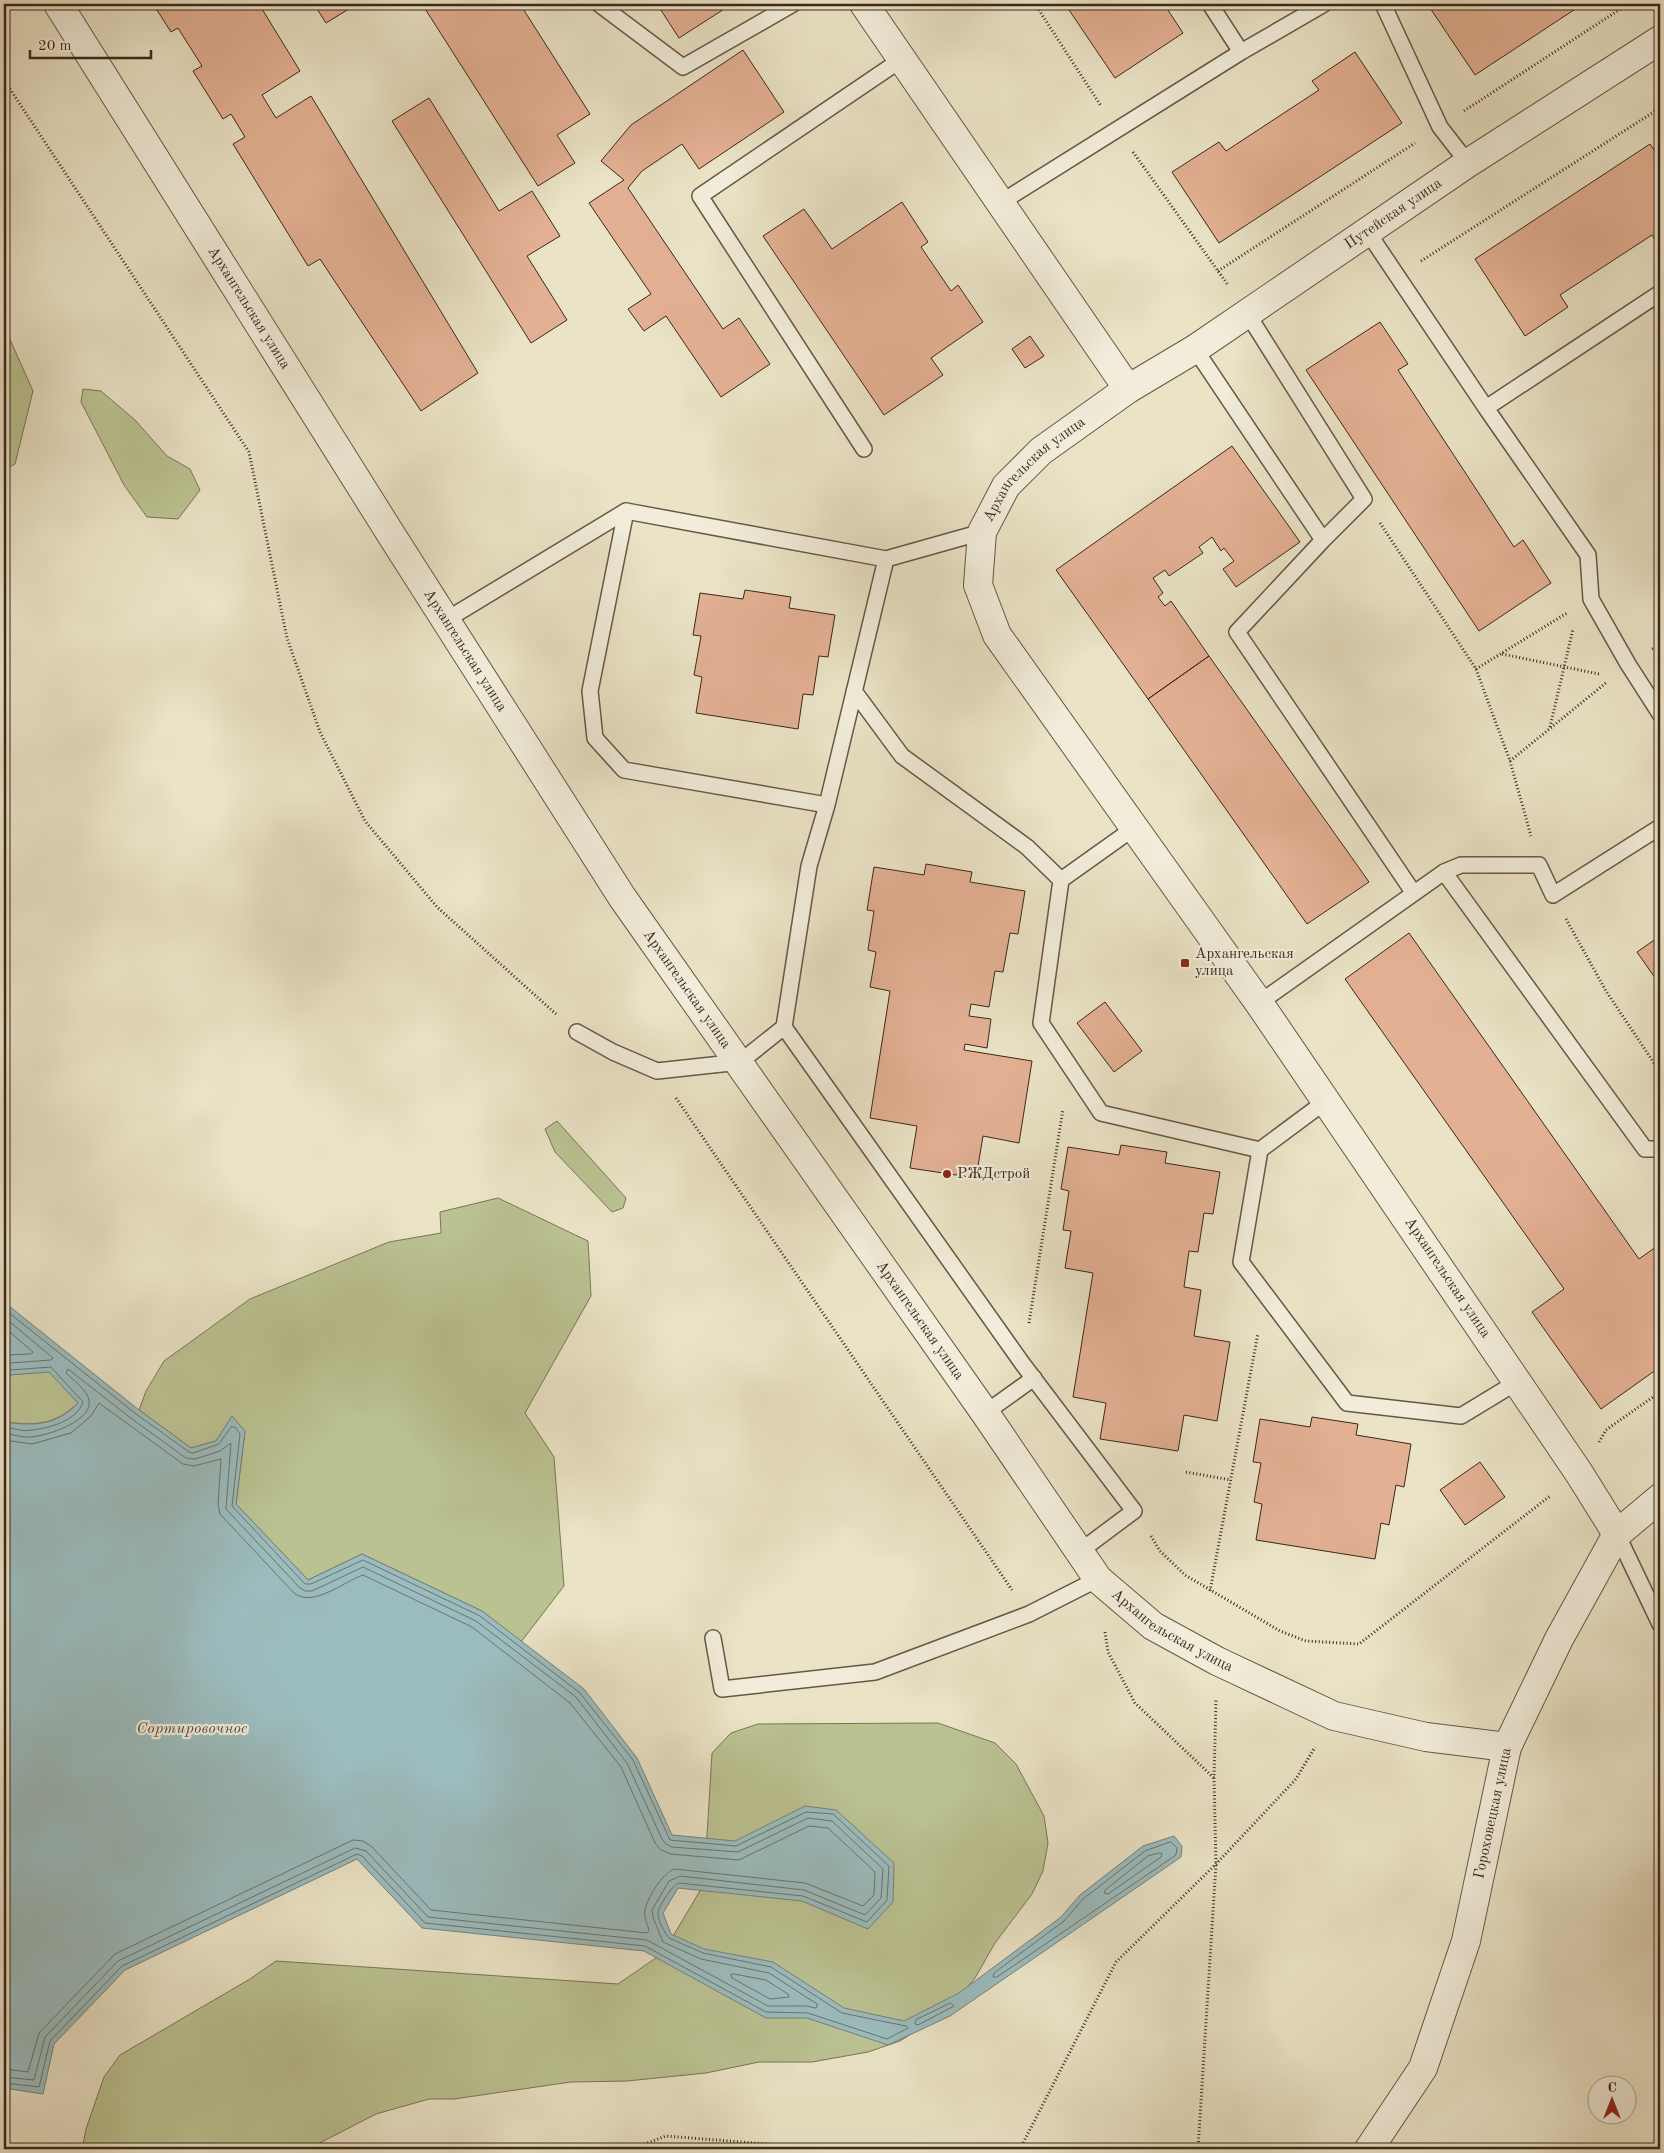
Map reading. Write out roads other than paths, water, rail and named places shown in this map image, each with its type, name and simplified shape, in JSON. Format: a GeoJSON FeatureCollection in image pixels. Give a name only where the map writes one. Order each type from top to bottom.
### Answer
{"type":"FeatureCollection","features":[{"type":"Feature","properties":{"kind":"street","name":"Архангельская улица"},"geometry":{"type":"LineString","coordinates":[[58,4],[622,897],[740,1062],[985,1413],[1098,1579],[1153,1626],[1217,1661],[1334,1716],[1426,1736],[1507,1747]]}},
{"type":"Feature","properties":{"kind":"street"},"geometry":{"type":"LineString","coordinates":[[864,4],[1128,389]]}},
{"type":"Feature","properties":{"kind":"street","name":"Путейская улица"},"geometry":{"type":"LineString","coordinates":[[1128,389],[1195,349],[1468,162],[1658,45]]}},
{"type":"Feature","properties":{"kind":"street","name":"Архангельская улица"},"geometry":{"type":"LineString","coordinates":[[1128,389],[1041,451],[1006,486],[982,532],[978,585],[997,635],[1259,1003],[1518,1382],[1579,1473],[1616,1534]]}},
{"type":"Feature","properties":{"kind":"street","name":"Гороховецкая улица"},"geometry":{"type":"LineString","coordinates":[[1369,2149],[1422,2068],[1463,1950],[1507,1747],[1559,1639],[1616,1534],[1660,1498]]}},
{"type":"Feature","properties":{"kind":"lane"},"geometry":{"type":"LineString","coordinates":[[599,4],[684,67],[793,4]]}},
{"type":"Feature","properties":{"kind":"lane"},"geometry":{"type":"LineString","coordinates":[[1210,4],[1241,52]]}},
{"type":"Feature","properties":{"kind":"lane"},"geometry":{"type":"LineString","coordinates":[[1000,203],[1241,52],[1324,4]]}},
{"type":"Feature","properties":{"kind":"lane"},"geometry":{"type":"LineString","coordinates":[[1383,4],[1440,127],[1468,162]]}},
{"type":"Feature","properties":{"kind":"lane"},"geometry":{"type":"LineString","coordinates":[[864,449],[700,196],[902,59]]}},
{"type":"Feature","properties":{"kind":"lane"},"geometry":{"type":"LineString","coordinates":[[1367,231],[1588,555],[1584,602],[1628,664],[1660,714]]}},
{"type":"Feature","properties":{"kind":"lane"},"geometry":{"type":"LineString","coordinates":[[1486,408],[1660,293]]}},
{"type":"Feature","properties":{"kind":"lane"},"geometry":{"type":"LineString","coordinates":[[1247,313],[1364,499],[1237,632],[1414,892]]}},
{"type":"Feature","properties":{"kind":"lane"},"geometry":{"type":"LineString","coordinates":[[1195,349],[1323,540]]}},
{"type":"Feature","properties":{"kind":"lane"},"geometry":{"type":"LineString","coordinates":[[626,511],[590,691],[595,738],[624,770],[827,805]]}},
{"type":"Feature","properties":{"kind":"lane"},"geometry":{"type":"LineString","coordinates":[[446,620],[626,511],[886,559],[982,532]]}},
{"type":"Feature","properties":{"kind":"lane"},"geometry":{"type":"LineString","coordinates":[[577,1032],[613,1052],[657,1071],[740,1062],[784,1027],[809,866],[827,805],[886,559]]}},
{"type":"Feature","properties":{"kind":"lane"},"geometry":{"type":"LineString","coordinates":[[854,691],[902,756],[1027,847],[1061,880]]}},
{"type":"Feature","properties":{"kind":"lane"},"geometry":{"type":"LineString","coordinates":[[1259,1003],[1444,872],[1461,865],[1539,865],[1552,895],[1660,827]]}},
{"type":"Feature","properties":{"kind":"lane"},"geometry":{"type":"LineString","coordinates":[[1134,828],[1061,880],[1041,1023],[1101,1113],[1260,1150]]}},
{"type":"Feature","properties":{"kind":"lane"},"geometry":{"type":"LineString","coordinates":[[1444,872],[1645,1149],[1660,1149]]}},
{"type":"Feature","properties":{"kind":"lane"},"geometry":{"type":"LineString","coordinates":[[784,1027],[1022,1363],[1134,1511],[1079,1552]]}},
{"type":"Feature","properties":{"kind":"lane"},"geometry":{"type":"LineString","coordinates":[[1326,1101],[1260,1150],[1241,1262],[1347,1403],[1461,1416],[1518,1382]]}},
{"type":"Feature","properties":{"kind":"lane"},"geometry":{"type":"LineString","coordinates":[[985,1413],[1034,1378]]}},
{"type":"Feature","properties":{"kind":"lane"},"geometry":{"type":"LineString","coordinates":[[1616,1534],[1660,1624]]}},
{"type":"Feature","properties":{"kind":"lane"},"geometry":{"type":"LineString","coordinates":[[713,1638],[722,1689],[875,1672],[1028,1614],[1098,1579]]}},
{"type":"Feature","properties":{"kind":"water","name":"Сортировочное"},"geometry":{"type":"Polygon","coordinates":[[[4,1302],[139,1410],[191,1448],[216,1441],[232,1416],[245,1431],[236,1504],[308,1580],[362,1554],[482,1611],[584,1689],[637,1758],[672,1835],[735,1841],[805,1806],[836,1810],[894,1863],[893,1902],[868,1929],[802,1901],[678,1888],[663,1913],[671,1934],[704,1949],[773,1962],[844,2008],[904,2021],[959,1993],[1061,1917],[1080,1895],[1143,1846],[1174,1836],[1182,1846],[1181,1857],[950,2016],[888,2045],[807,2018],[766,2018],[644,1951],[422,1928],[357,1859],[125,1970],[54,2044],[43,2094],[4,2088],[4,1422],[44,1423],[70,1411],[78,1403],[49,1372],[9,1375],[4,1373],[4,1302]]]}},
{"type":"Feature","properties":{"kind":"place","name":"Архангельская улица"},"geometry":{"type":"Point","coordinates":[1185,963]}},
{"type":"Feature","properties":{"kind":"place","name":"РЖДстрой"},"geometry":{"type":"Point","coordinates":[947,1174]}}]}
